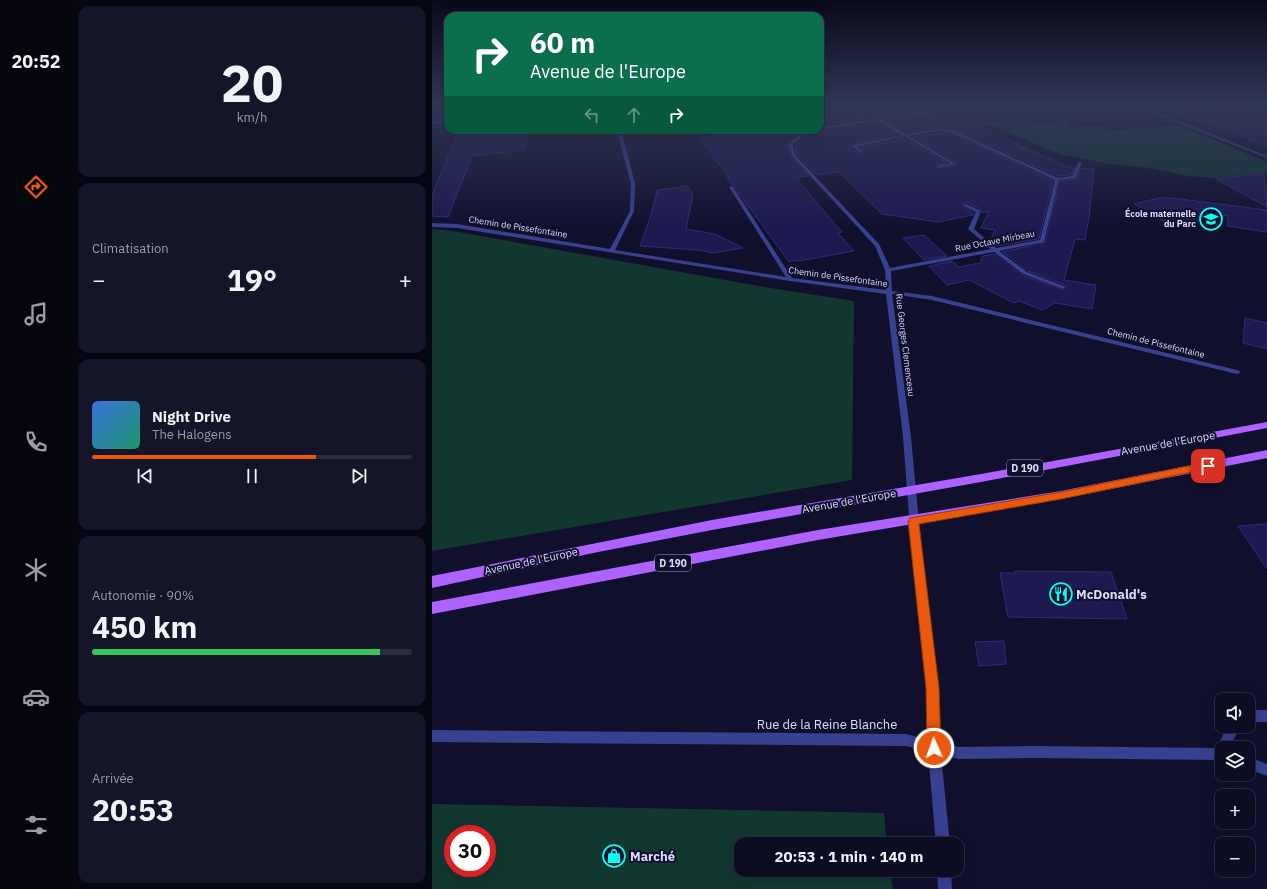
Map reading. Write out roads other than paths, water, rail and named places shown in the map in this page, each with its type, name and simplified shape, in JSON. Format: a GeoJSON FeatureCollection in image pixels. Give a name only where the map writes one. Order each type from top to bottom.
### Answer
{"type":"FeatureCollection","features":[{"type":"Feature","properties":{"kind":"main road","name":"Avenue de l'Europe"},"geometry":{"type":"LineString","coordinates":[[432,582],[623,542],[1267,425]]}},
{"type":"Feature","properties":{"kind":"main road","name":"D 190"},"geometry":{"type":"LineString","coordinates":[[432,608],[818,535],[914,521],[1061,495],[1267,454]]}},
{"type":"Feature","properties":{"kind":"street"},"geometry":{"type":"LineString","coordinates":[[612,250],[632,211],[633,184],[623,146]]}},
{"type":"Feature","properties":{"kind":"street","name":"Rue Georges Clemenceau"},"geometry":{"type":"LineString","coordinates":[[791,146],[793,155],[877,246],[888,270],[889,293],[897,349],[914,521],[933,688],[934,748],[942,837]]}},
{"type":"Feature","properties":{"kind":"street"},"geometry":{"type":"LineString","coordinates":[[855,146],[860,151]]}},
{"type":"Feature","properties":{"kind":"street"},"geometry":{"type":"LineString","coordinates":[[924,146],[954,164],[940,166]]}},
{"type":"Feature","properties":{"kind":"street"},"geometry":{"type":"LineString","coordinates":[[986,146],[1057,179],[1074,177],[1080,163]]}},
{"type":"Feature","properties":{"kind":"street"},"geometry":{"type":"LineString","coordinates":[[1240,146],[1267,157]]}},
{"type":"Feature","properties":{"kind":"street","name":"Rue Octave Mirbeau"},"geometry":{"type":"LineString","coordinates":[[888,270],[1042,241],[1057,179]]}},
{"type":"Feature","properties":{"kind":"street"},"geometry":{"type":"LineString","coordinates":[[731,187],[790,279]]}},
{"type":"Feature","properties":{"kind":"street"},"geometry":{"type":"LineString","coordinates":[[966,205],[979,211],[971,229],[995,250],[1025,273],[1063,287]]}},
{"type":"Feature","properties":{"kind":"street","name":"Chemin de Pissefontaine"},"geometry":{"type":"LineString","coordinates":[[432,225],[457,226],[790,279],[932,298],[1237,372]]}},
{"type":"Feature","properties":{"kind":"street"},"geometry":{"type":"LineString","coordinates":[[1255,716],[1267,716]]}},
{"type":"Feature","properties":{"kind":"street","name":"Rue de la Reine Blanche"},"geometry":{"type":"LineString","coordinates":[[432,736],[906,740],[959,753],[1033,752],[1176,754],[1215,751]]}},
{"type":"Feature","properties":{"kind":"street"},"geometry":{"type":"LineString","coordinates":[[1255,766],[1267,770]]}},
{"type":"Feature","properties":{"kind":"street"},"geometry":{"type":"LineString","coordinates":[[944,877],[945,889]]}},
{"type":"Feature","properties":{"kind":"place","name":"École maternelle du Parc"},"geometry":{"type":"Point","coordinates":[1211,219]}},
{"type":"Feature","properties":{"kind":"place","name":"McDonald's"},"geometry":{"type":"Point","coordinates":[1061,594]}},
{"type":"Feature","properties":{"kind":"place","name":"Marché"},"geometry":{"type":"Point","coordinates":[614,856]}}]}
